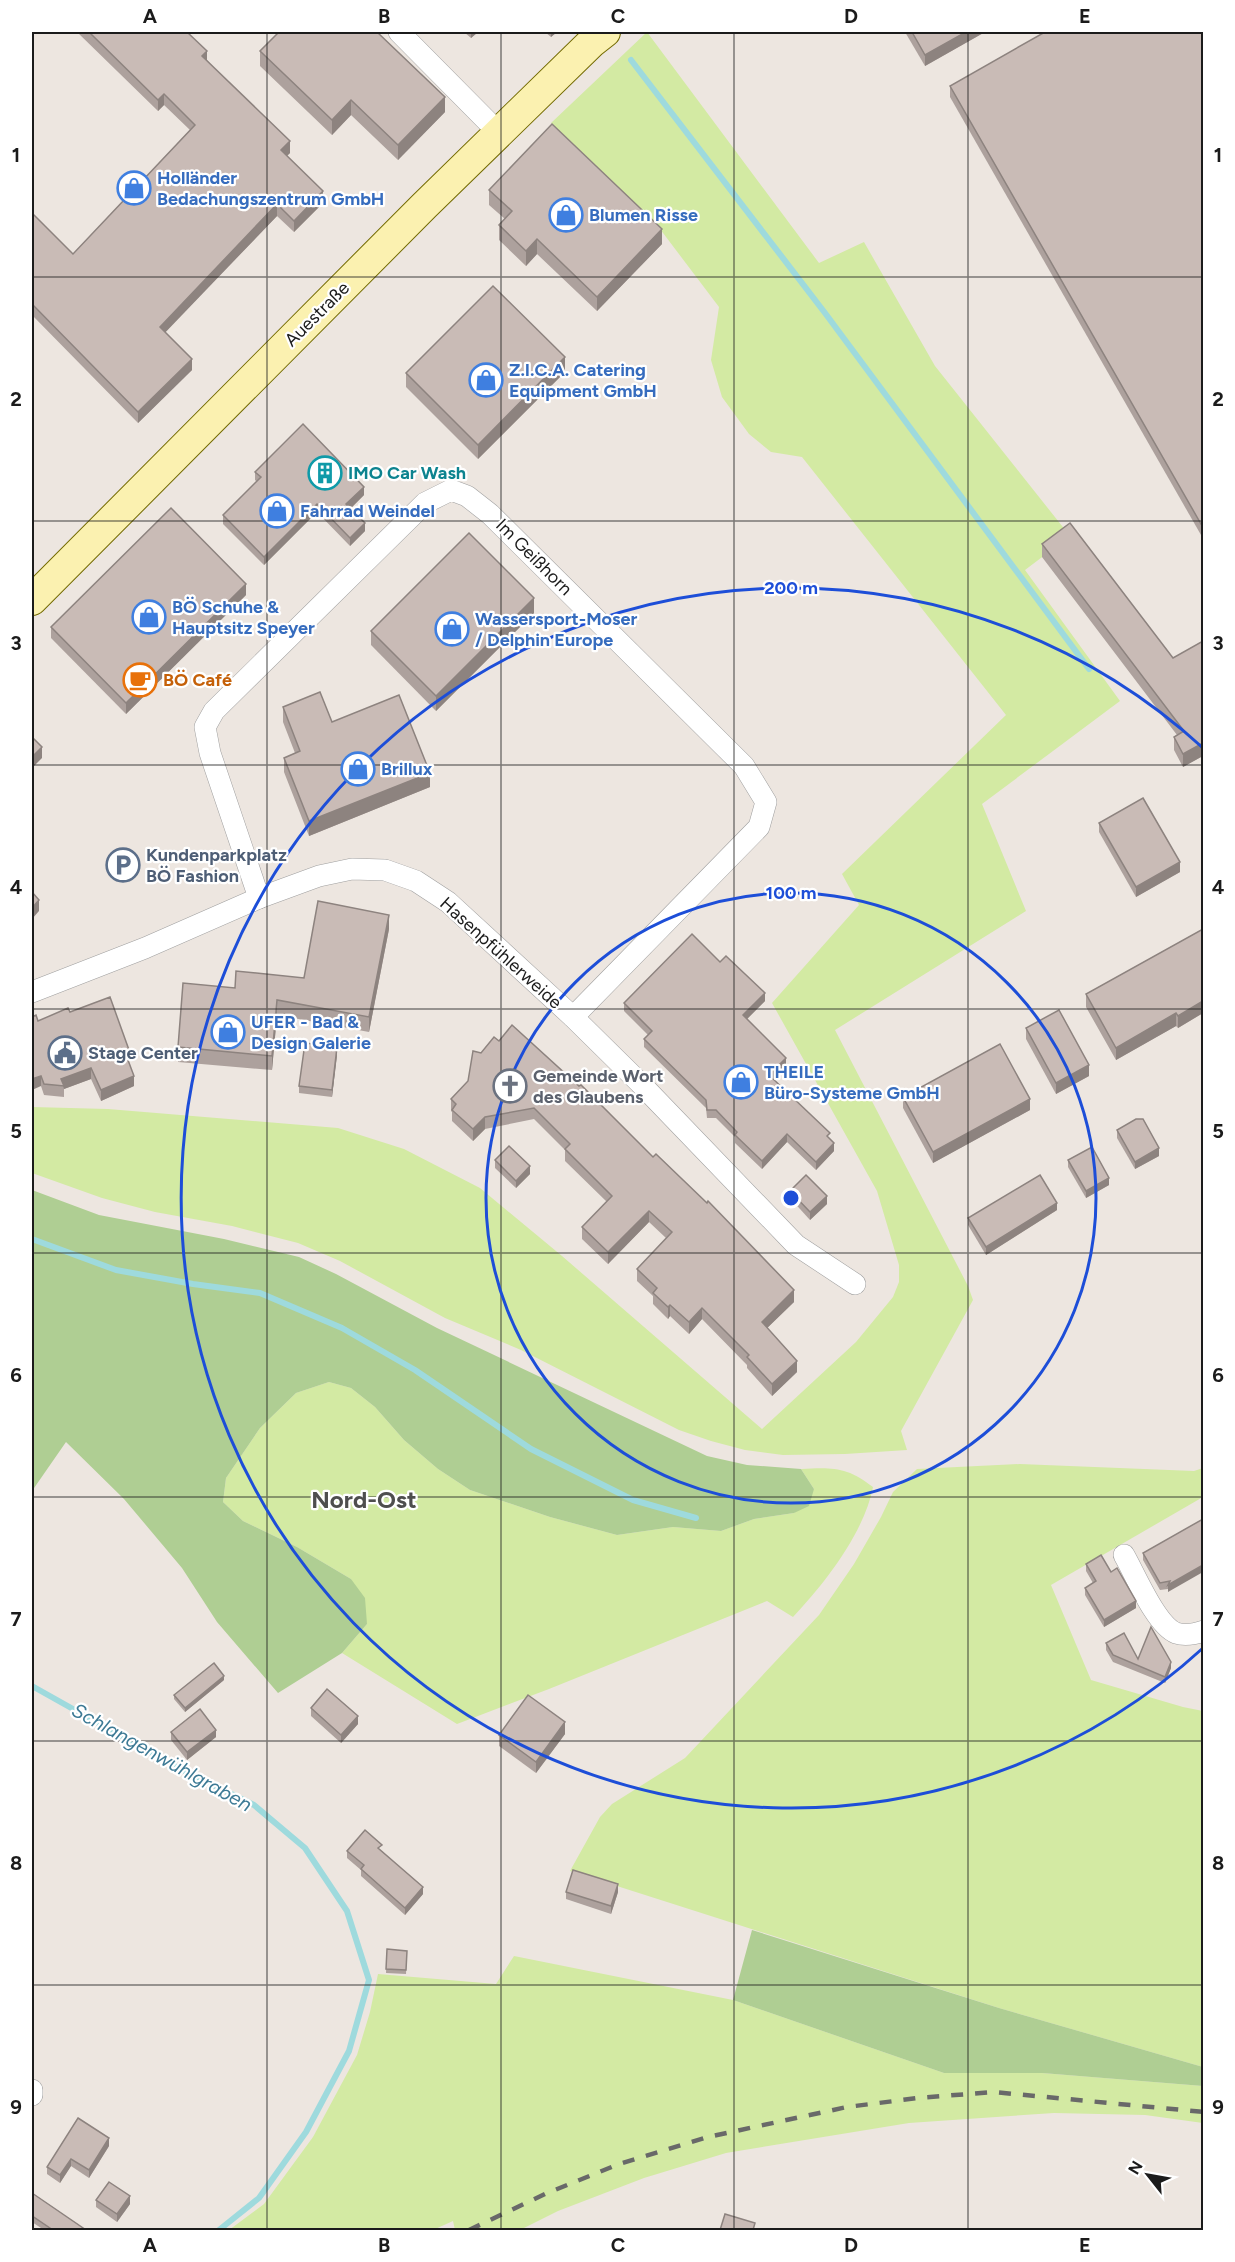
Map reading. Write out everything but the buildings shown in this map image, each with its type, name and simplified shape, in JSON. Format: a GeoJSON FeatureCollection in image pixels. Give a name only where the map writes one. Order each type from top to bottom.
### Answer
{"type":"FeatureCollection","features":[{"type":"Feature","properties":{"kind":"street"},"geometry":{"type":"LineString","coordinates":[[399,32],[499,133]]}},
{"type":"Feature","properties":{"kind":"street","name":"Auestraße"},"geometry":{"type":"LineString","coordinates":[[32,600],[499,133],[605,32]]}},
{"type":"Feature","properties":{"kind":"street","name":"Im Geißhorn"},"geometry":{"type":"LineString","coordinates":[[259,898],[210,753],[205,727],[214,711],[425,503],[451,490],[467,496],[490,514],[744,766],[766,802],[759,827],[573,1017]]}},
{"type":"Feature","properties":{"kind":"street","name":"Hasenpfühlerweide"},"geometry":{"type":"LineString","coordinates":[[32,992],[145,948],[259,898],[319,876],[352,869],[385,870],[416,881],[448,902],[573,1017],[640,1083],[796,1245],[855,1284]]}},
{"type":"Feature","properties":{"kind":"street"},"geometry":{"type":"LineString","coordinates":[[1124,1555],[1166,1626],[1175,1633],[1187,1635],[1203,1631]]}},
{"type":"Feature","properties":{"kind":"green space"},"geometry":{"type":"Polygon","coordinates":[[[647,32],[819,263],[864,242],[935,366],[1070,536],[1025,570],[1120,701],[982,804],[1026,911],[835,1030],[968,1286],[973,1300],[901,1431],[907,1450],[783,1455],[745,1450],[711,1441],[679,1430],[521,1350],[445,1318],[340,1261],[298,1243],[232,1226],[155,1212],[102,1198],[32,1173],[32,1107],[108,1109],[338,1128],[404,1149],[480,1188],[762,1429],[856,1342],[893,1297],[899,1282],[899,1265],[877,1191],[772,1003],[859,905],[842,874],[1006,715],[802,457],[771,452],[749,434],[722,397],[711,360],[719,307],[660,229],[551,123],[647,32]]]}},
{"type":"Feature","properties":{"kind":"green space"},"geometry":{"type":"Polygon","coordinates":[[[32,1190],[99,1215],[224,1239],[299,1257],[336,1274],[437,1328],[707,1456],[747,1465],[801,1469],[814,1489],[809,1506],[794,1513],[754,1519],[721,1531],[673,1527],[617,1535],[550,1517],[470,1490],[438,1469],[404,1440],[375,1407],[351,1388],[329,1382],[296,1393],[260,1428],[226,1478],[223,1502],[243,1521],[297,1547],[351,1579],[365,1598],[367,1624],[342,1653],[278,1693],[217,1622],[182,1568],[124,1499],[66,1442],[32,1491],[32,1190]]]}},
{"type":"Feature","properties":{"kind":"green space"},"geometry":{"type":"Polygon","coordinates":[[[329,1382],[351,1388],[375,1407],[404,1440],[438,1469],[470,1490],[550,1517],[617,1535],[673,1527],[721,1531],[754,1519],[794,1513],[814,1489],[801,1469],[822,1468],[847,1472],[856,1475],[873,1487],[861,1522],[842,1556],[818,1589],[793,1617],[767,1601],[457,1724],[342,1653],[367,1624],[351,1579],[297,1547],[243,1521],[223,1502],[226,1478],[260,1428],[296,1393],[329,1382]]]}},
{"type":"Feature","properties":{"kind":"green space"},"geometry":{"type":"Polygon","coordinates":[[[1020,1464],[1194,1471],[1203,1468],[1203,1497],[1051,1585],[1091,1680],[1203,1711],[1203,2067],[999,2008],[570,1871],[600,1817],[612,1804],[685,1758],[819,1615],[854,1564],[893,1492],[917,1469],[1020,1464]]]}},
{"type":"Feature","properties":{"kind":"green space"},"geometry":{"type":"Polygon","coordinates":[[[752,1930],[999,2008],[1203,2067],[1203,2086],[1042,2073],[944,2073],[733,2000],[752,1930]]]}},
{"type":"Feature","properties":{"kind":"green space"},"geometry":{"type":"Polygon","coordinates":[[[514,1956],[733,2000],[944,2073],[1042,2073],[1203,2086],[1203,2123],[1145,2115],[1054,2113],[909,2123],[726,2153],[644,2178],[558,2211],[520,2230],[455,2230],[453,2221],[433,2230],[229,2230],[264,2204],[313,2137],[357,2055],[378,1974],[496,1984],[514,1956]]]}},
{"type":"Feature","properties":{"kind":"waterway"},"geometry":{"type":"LineString","coordinates":[[631,60],[825,313],[1089,669]]}},
{"type":"Feature","properties":{"kind":"waterway"},"geometry":{"type":"LineString","coordinates":[[32,1239],[116,1270],[260,1293],[342,1328],[415,1370],[531,1449],[633,1500],[696,1518]]}},
{"type":"Feature","properties":{"kind":"waterway","name":"Schlangenwühlgraben"},"geometry":{"type":"LineString","coordinates":[[32,1686],[180,1769],[254,1805],[305,1848],[347,1911],[369,1980],[349,2051],[306,2132],[259,2198],[219,2230]]}},
{"type":"Feature","properties":{"kind":"railway"},"geometry":{"type":"LineString","coordinates":[[469,2230],[545,2194],[619,2164],[708,2137],[847,2107],[993,2092],[1204,2112]]}},
{"type":"Feature","properties":{"kind":"place","name":"Holländer Bedachungszentrum GmbH"},"geometry":{"type":"Point","coordinates":[134,188]}},
{"type":"Feature","properties":{"kind":"place","name":"Blumen Risse"},"geometry":{"type":"Point","coordinates":[566,215]}},
{"type":"Feature","properties":{"kind":"place","name":"Z.I.C.A. Catering Equipment GmbH"},"geometry":{"type":"Point","coordinates":[486,380]}},
{"type":"Feature","properties":{"kind":"place","name":"IMO Car Wash"},"geometry":{"type":"Point","coordinates":[325,473]}},
{"type":"Feature","properties":{"kind":"place","name":"Fahrrad Weindel"},"geometry":{"type":"Point","coordinates":[277,511]}},
{"type":"Feature","properties":{"kind":"place","name":"BÖ Schuhe & Hauptsitz Speyer"},"geometry":{"type":"Point","coordinates":[149,617]}},
{"type":"Feature","properties":{"kind":"place","name":"Wassersport-Moser / Delphin Europe"},"geometry":{"type":"Point","coordinates":[452,629]}},
{"type":"Feature","properties":{"kind":"place","name":"BÖ Café"},"geometry":{"type":"Point","coordinates":[140,680]}},
{"type":"Feature","properties":{"kind":"place","name":"Brillux"},"geometry":{"type":"Point","coordinates":[358,769]}},
{"type":"Feature","properties":{"kind":"place","name":"Kundenparkplatz BÖ Fashion"},"geometry":{"type":"Point","coordinates":[123,865]}},
{"type":"Feature","properties":{"kind":"place","name":"UFER - Bad & Design Galerie"},"geometry":{"type":"Point","coordinates":[228,1032]}},
{"type":"Feature","properties":{"kind":"place","name":"Stage Center"},"geometry":{"type":"Point","coordinates":[65,1053]}},
{"type":"Feature","properties":{"kind":"place","name":"THEILE Büro-Systeme GmbH"},"geometry":{"type":"Point","coordinates":[741,1082]}},
{"type":"Feature","properties":{"kind":"place","name":"Gemeinde Wort des Glaubens"},"geometry":{"type":"Point","coordinates":[510,1086]}},
{"type":"Feature","properties":{"kind":"district","name":"Nord-Ost"},"geometry":{"type":"Point","coordinates":[364,1499]}}]}
